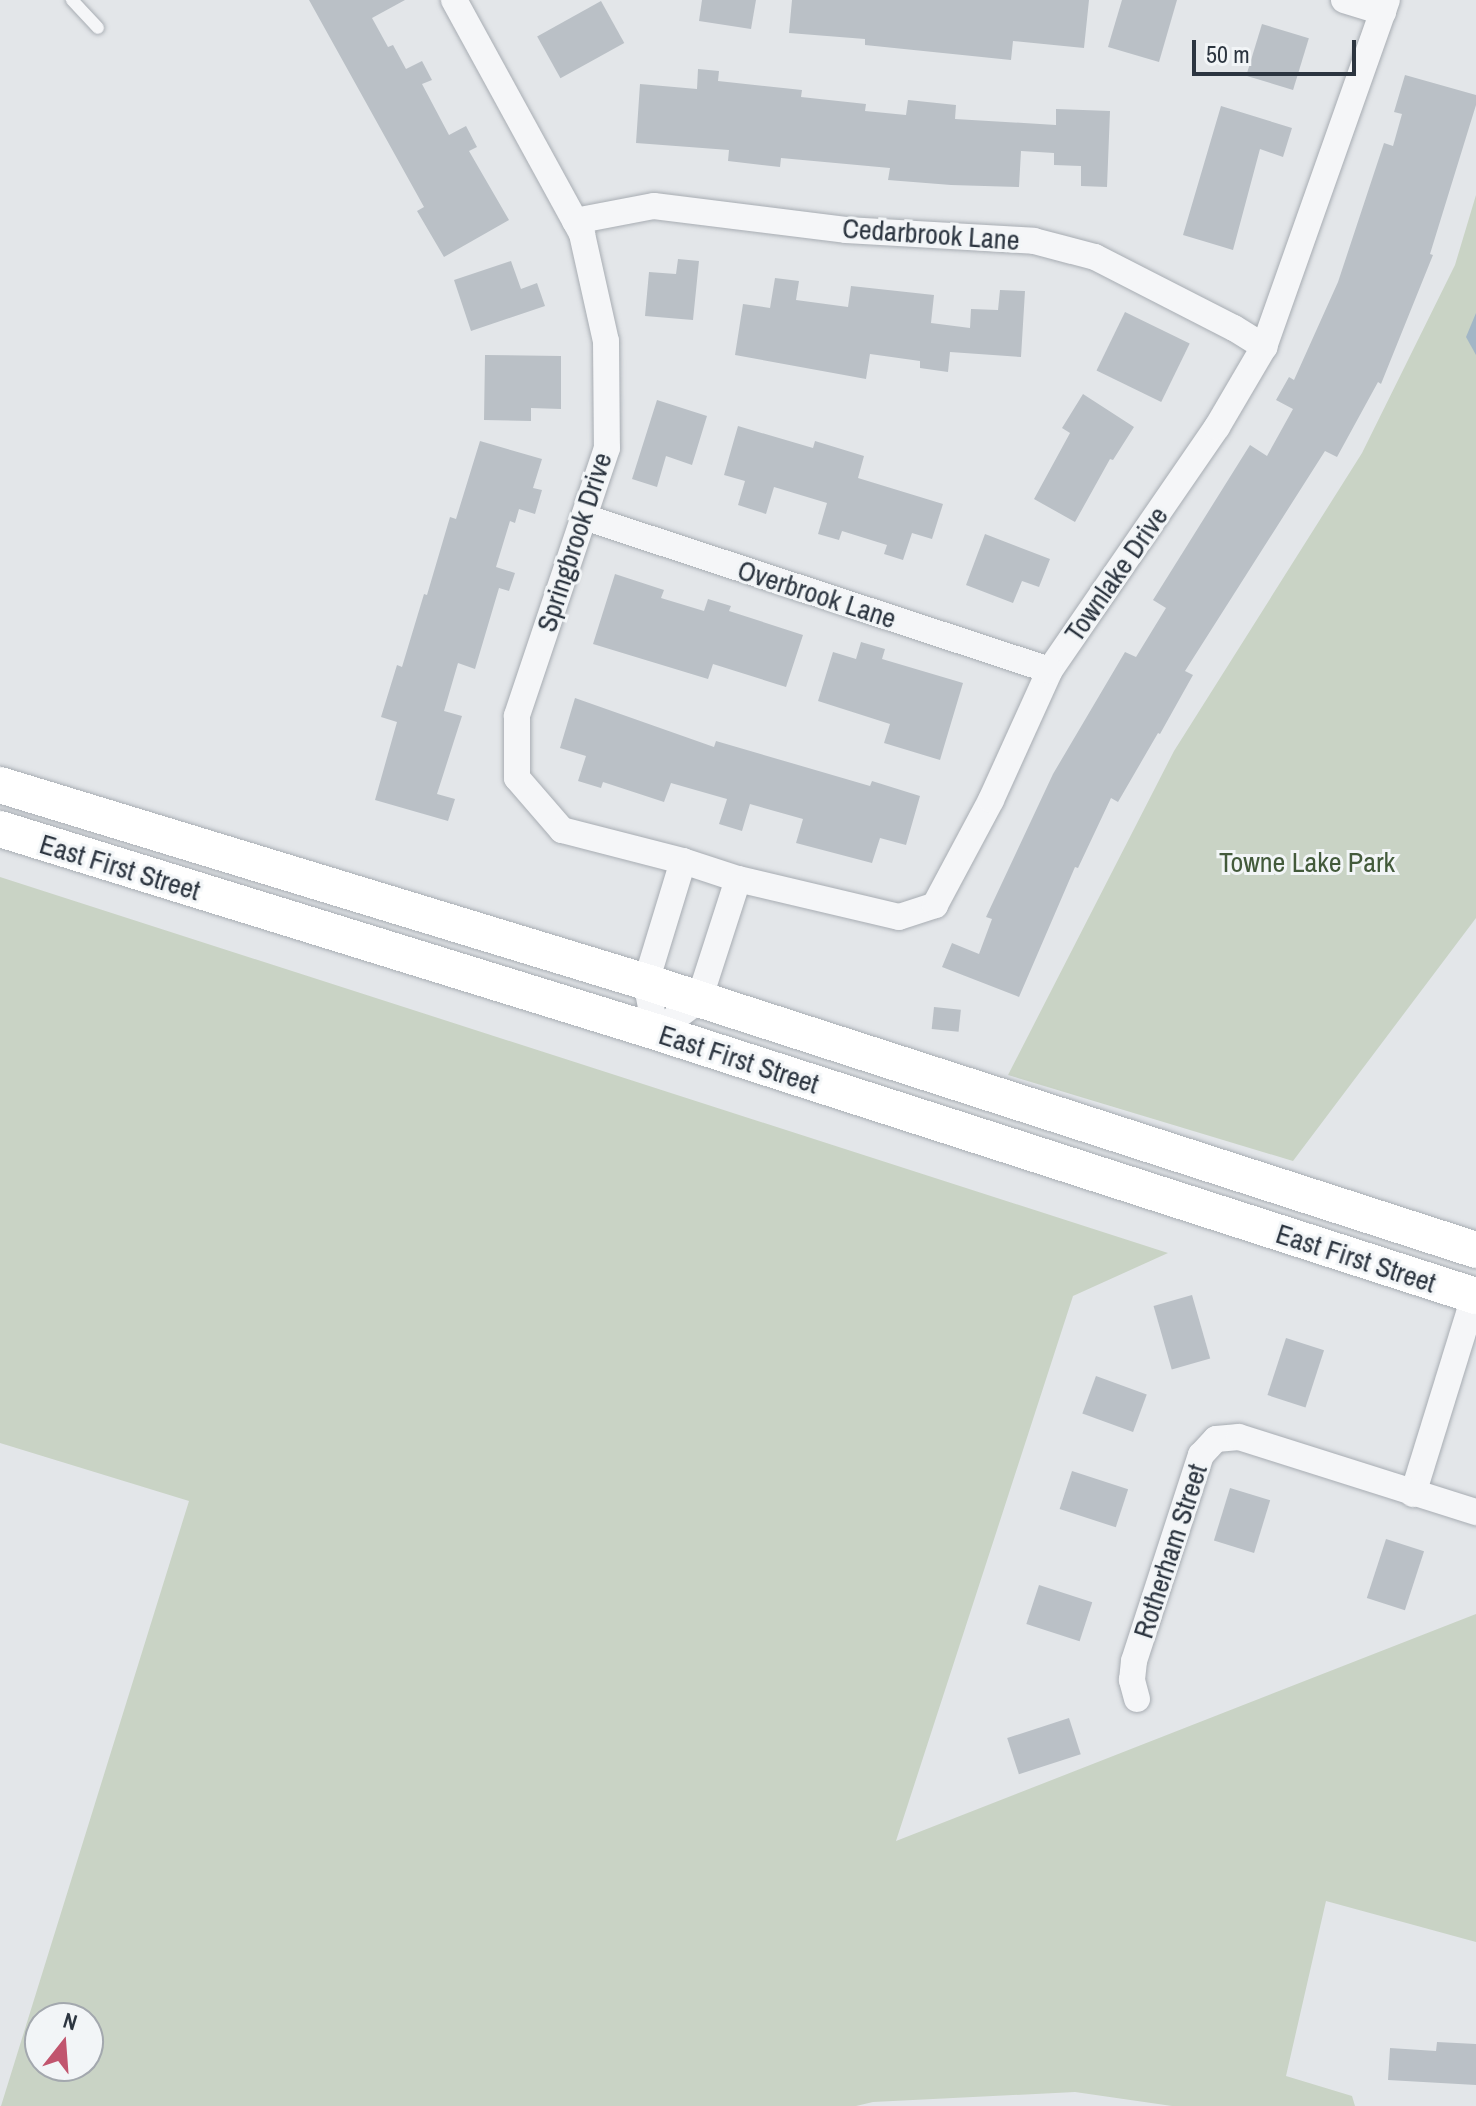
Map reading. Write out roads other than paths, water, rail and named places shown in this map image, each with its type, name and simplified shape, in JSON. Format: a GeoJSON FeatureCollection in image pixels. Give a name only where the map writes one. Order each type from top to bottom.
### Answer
{"type":"FeatureCollection","features":[{"type":"Feature","properties":{"kind":"main road","name":"East First Street"},"geometry":{"type":"LineString","coordinates":[[0,785],[646,982],[1476,1250]]}},
{"type":"Feature","properties":{"kind":"main road","name":"East First Street"},"geometry":{"type":"LineString","coordinates":[[0,829],[656,1032],[1476,1294]]}},
{"type":"Feature","properties":{"kind":"street","name":"Springbrook Drive"},"geometry":{"type":"LineString","coordinates":[[454,0],[582,234],[606,341],[607,448],[517,716],[517,778],[562,830],[683,861]]}},
{"type":"Feature","properties":{"kind":"street"},"geometry":{"type":"LineString","coordinates":[[1344,0],[1385,6]]}},
{"type":"Feature","properties":{"kind":"street","name":"Townlake Drive"},"geometry":{"type":"LineString","coordinates":[[683,861],[738,879],[899,917],[935,905],[991,800],[1050,670],[1217,427],[1264,347],[1385,6]]}},
{"type":"Feature","properties":{"kind":"street","name":"Cedarbrook Lane"},"geometry":{"type":"LineString","coordinates":[[575,221],[654,206],[846,230],[1034,241],[1095,257],[1234,328],[1264,347]]}},
{"type":"Feature","properties":{"kind":"street","name":"Overbrook Lane"},"geometry":{"type":"LineString","coordinates":[[584,517],[1050,670]]}},
{"type":"Feature","properties":{"kind":"street"},"geometry":{"type":"LineString","coordinates":[[683,861],[646,982],[656,1032],[699,1000],[738,879]]}},
{"type":"Feature","properties":{"kind":"street"},"geometry":{"type":"LineString","coordinates":[[1413,1494],[1476,1294]]}},
{"type":"Feature","properties":{"kind":"street","name":"Rotherham Street"},"geometry":{"type":"LineString","coordinates":[[1137,1699],[1132,1680],[1134,1661],[1207,1446],[1216,1439],[1239,1437],[1476,1512]]}},
{"type":"Feature","properties":{"kind":"lane"},"geometry":{"type":"LineString","coordinates":[[72,0],[98,28]]}},
{"type":"Feature","properties":{"kind":"water"},"geometry":{"type":"Polygon","coordinates":[[[1476,313],[1476,355],[1466,337],[1476,313]]]}},
{"type":"Feature","properties":{"kind":"park label","name":"Towne Lake Park"},"geometry":{"type":"Point","coordinates":[1307,862]}}]}
